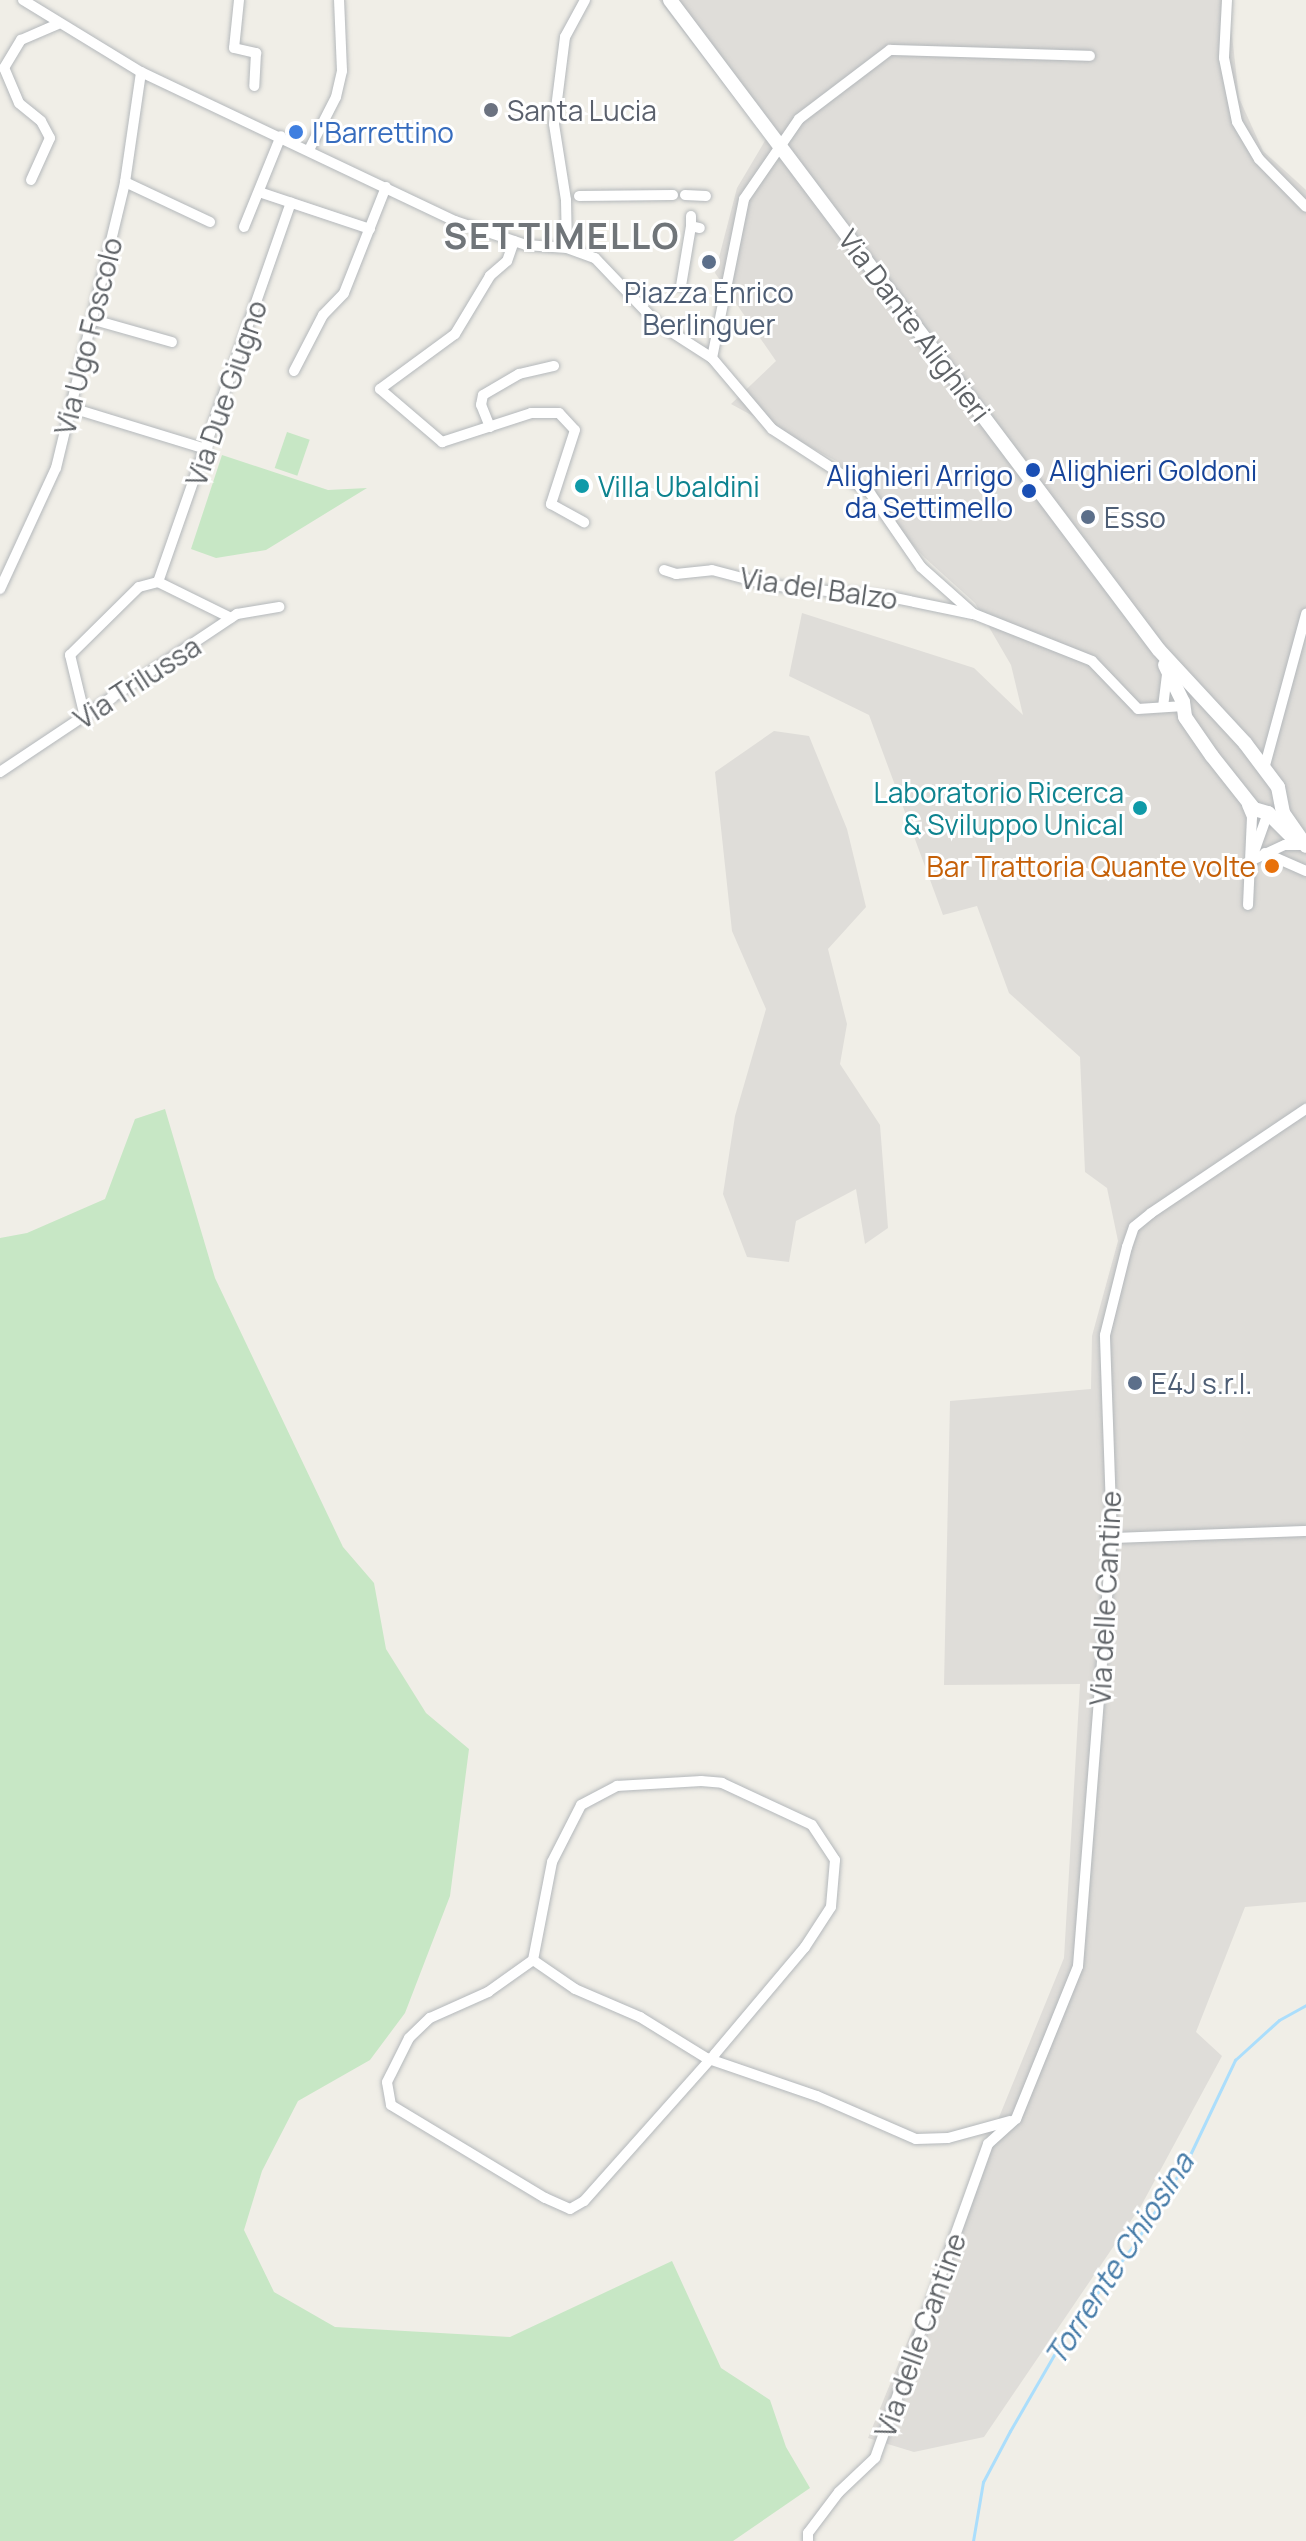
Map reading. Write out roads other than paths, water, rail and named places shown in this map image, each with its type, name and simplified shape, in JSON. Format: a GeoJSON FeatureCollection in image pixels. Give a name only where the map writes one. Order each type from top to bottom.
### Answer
{"type":"FeatureCollection","features":[{"type":"Feature","properties":{"kind":"main road","name":"Via Dante Alighieri"},"geometry":{"type":"LineString","coordinates":[[670,0],[1159,650],[1208,699],[1245,743],[1264,769],[1281,800],[1283,813],[1305,847]]}},
{"type":"Feature","properties":{"kind":"main road","name":"Via Dante Alighieri"},"geometry":{"type":"LineString","coordinates":[[1159,650],[1184,706],[1185,717],[1240,792],[1257,811],[1268,813],[1305,847]]}},
{"type":"Feature","properties":{"kind":"main road"},"geometry":{"type":"LineString","coordinates":[[1184,706],[1193,697],[1208,699]]}},
{"type":"Feature","properties":{"kind":"main road"},"geometry":{"type":"LineString","coordinates":[[1268,813],[1281,800]]}},
{"type":"Feature","properties":{"kind":"street"},"geometry":{"type":"LineString","coordinates":[[23,0],[141,72],[310,148],[455,221],[514,241],[567,248],[595,258],[656,322],[690,339],[712,358],[772,429],[870,493],[921,567],[974,614],[1092,661],[1138,709],[1150,712],[1163,707],[1184,706]]}},
{"type":"Feature","properties":{"kind":"street"},"geometry":{"type":"LineString","coordinates":[[239,0],[234,48],[256,53],[254,86]]}},
{"type":"Feature","properties":{"kind":"street"},"geometry":{"type":"LineString","coordinates":[[310,148],[336,97],[342,71],[339,0]]}},
{"type":"Feature","properties":{"kind":"street"},"geometry":{"type":"LineString","coordinates":[[567,248],[572,196],[554,122],[565,37],[585,0]]}},
{"type":"Feature","properties":{"kind":"street"},"geometry":{"type":"LineString","coordinates":[[1227,0],[1224,58],[1237,122],[1259,159],[1306,207]]}},
{"type":"Feature","properties":{"kind":"street"},"geometry":{"type":"LineString","coordinates":[[31,180],[50,138],[41,121],[19,103],[4,70],[21,40],[58,24]]}},
{"type":"Feature","properties":{"kind":"street"},"geometry":{"type":"LineString","coordinates":[[712,358],[744,199],[799,119],[890,50],[1090,56]]}},
{"type":"Feature","properties":{"kind":"street","name":"Via Ugo Foscolo"},"geometry":{"type":"LineString","coordinates":[[0,589],[56,468],[125,182],[141,72]]}},
{"type":"Feature","properties":{"kind":"street"},"geometry":{"type":"LineString","coordinates":[[244,227],[281,136]]}},
{"type":"Feature","properties":{"kind":"street"},"geometry":{"type":"LineString","coordinates":[[125,182],[210,222]]}},
{"type":"Feature","properties":{"kind":"street"},"geometry":{"type":"LineString","coordinates":[[294,371],[323,315],[344,293],[386,187]]}},
{"type":"Feature","properties":{"kind":"street"},"geometry":{"type":"LineString","coordinates":[[259,192],[370,229]]}},
{"type":"Feature","properties":{"kind":"street"},"geometry":{"type":"LineString","coordinates":[[572,196],[673,195]]}},
{"type":"Feature","properties":{"kind":"street"},"geometry":{"type":"LineString","coordinates":[[685,195],[706,196]]}},
{"type":"Feature","properties":{"kind":"street","name":"Via Due Giugno"},"geometry":{"type":"LineString","coordinates":[[158,582],[291,203]]}},
{"type":"Feature","properties":{"kind":"street"},"geometry":{"type":"LineString","coordinates":[[681,286],[694,223]]}},
{"type":"Feature","properties":{"kind":"street"},"geometry":{"type":"LineString","coordinates":[[514,241],[507,261],[490,276],[455,334],[380,389],[442,442],[549,411],[568,419],[575,430],[551,504],[584,522]]}},
{"type":"Feature","properties":{"kind":"street"},"geometry":{"type":"LineString","coordinates":[[94,320],[172,342]]}},
{"type":"Feature","properties":{"kind":"street"},"geometry":{"type":"LineString","coordinates":[[490,427],[481,405],[483,395],[519,374],[554,366]]}},
{"type":"Feature","properties":{"kind":"street"},"geometry":{"type":"LineString","coordinates":[[72,408],[206,449]]}},
{"type":"Feature","properties":{"kind":"street","name":"Via del Balzo"},"geometry":{"type":"LineString","coordinates":[[664,570],[676,574],[712,570],[769,585],[895,598],[974,614]]}},
{"type":"Feature","properties":{"kind":"street"},"geometry":{"type":"LineString","coordinates":[[85,717],[70,655],[139,587],[158,582],[231,618]]}},
{"type":"Feature","properties":{"kind":"street","name":"Via Trilussa"},"geometry":{"type":"LineString","coordinates":[[0,772],[22,753],[85,717],[231,618],[279,607]]}},
{"type":"Feature","properties":{"kind":"street"},"geometry":{"type":"LineString","coordinates":[[1264,769],[1306,614]]}},
{"type":"Feature","properties":{"kind":"street"},"geometry":{"type":"LineString","coordinates":[[1163,707],[1167,670]]}},
{"type":"Feature","properties":{"kind":"street"},"geometry":{"type":"LineString","coordinates":[[1245,743],[1271,736]]}},
{"type":"Feature","properties":{"kind":"street"},"geometry":{"type":"LineString","coordinates":[[1240,792],[1252,817],[1248,905]]}},
{"type":"Feature","properties":{"kind":"street"},"geometry":{"type":"LineString","coordinates":[[1250,861],[1268,813]]}},
{"type":"Feature","properties":{"kind":"street"},"geometry":{"type":"LineString","coordinates":[[1250,861],[1265,853],[1305,847]]}},
{"type":"Feature","properties":{"kind":"street"},"geometry":{"type":"LineString","coordinates":[[1265,853],[1306,871]]}},
{"type":"Feature","properties":{"kind":"street","name":"Via delle Cantine"},"geometry":{"type":"LineString","coordinates":[[797,2541],[808,2537],[839,2492],[875,2458],[988,2144],[1016,2119],[1078,1966],[1112,1538],[1105,1335],[1134,1227],[1306,1109]]}},
{"type":"Feature","properties":{"kind":"street"},"geometry":{"type":"LineString","coordinates":[[1112,1538],[1306,1531]]}},
{"type":"Feature","properties":{"kind":"street"},"geometry":{"type":"LineString","coordinates":[[722,1783],[812,1825],[835,1860],[831,1907],[805,1947],[706,2058],[625,2156],[570,2209],[391,2105],[387,2082],[409,2038],[430,2018],[488,1992],[533,1960],[561,1836],[581,1805],[617,1786],[722,1783]]}},
{"type":"Feature","properties":{"kind":"street"},"geometry":{"type":"LineString","coordinates":[[533,1960],[575,1989],[640,2017],[706,2058],[817,2096],[916,2139],[959,2136],[1016,2119]]}},
{"type":"Feature","properties":{"kind":"waterway","name":"Torrente Chiosina"},"geometry":{"type":"LineString","coordinates":[[973,2541],[983,2482],[1010,2431],[1066,2334],[1133,2246],[1188,2159],[1235,2060],[1279,2020],[1306,2005]]}},
{"type":"Feature","properties":{"kind":"place","name":"Santa Lucia"},"geometry":{"type":"Point","coordinates":[491,110]}},
{"type":"Feature","properties":{"kind":"place","name":"I'Barrettino"},"geometry":{"type":"Point","coordinates":[296,132]}},
{"type":"Feature","properties":{"kind":"place","name":"Piazza Enrico Berlinguer"},"geometry":{"type":"Point","coordinates":[709,262]}},
{"type":"Feature","properties":{"kind":"place","name":"Alighieri Goldoni"},"geometry":{"type":"Point","coordinates":[1033,470]}},
{"type":"Feature","properties":{"kind":"place","name":"Villa Ubaldini"},"geometry":{"type":"Point","coordinates":[582,486]}},
{"type":"Feature","properties":{"kind":"place","name":"Alighieri Arrigo da Settimello"},"geometry":{"type":"Point","coordinates":[1029,491]}},
{"type":"Feature","properties":{"kind":"place","name":"Esso"},"geometry":{"type":"Point","coordinates":[1088,517]}},
{"type":"Feature","properties":{"kind":"place","name":"Laboratorio Ricerca & Sviluppo Unical"},"geometry":{"type":"Point","coordinates":[1140,808]}},
{"type":"Feature","properties":{"kind":"place","name":"Bar Trattoria Quante volte"},"geometry":{"type":"Point","coordinates":[1272,866]}},
{"type":"Feature","properties":{"kind":"place","name":"E4J s.r.l."},"geometry":{"type":"Point","coordinates":[1135,1383]}},
{"type":"Feature","properties":{"kind":"district","name":"SETTIMELLO"},"geometry":{"type":"Point","coordinates":[562,236]}}]}
